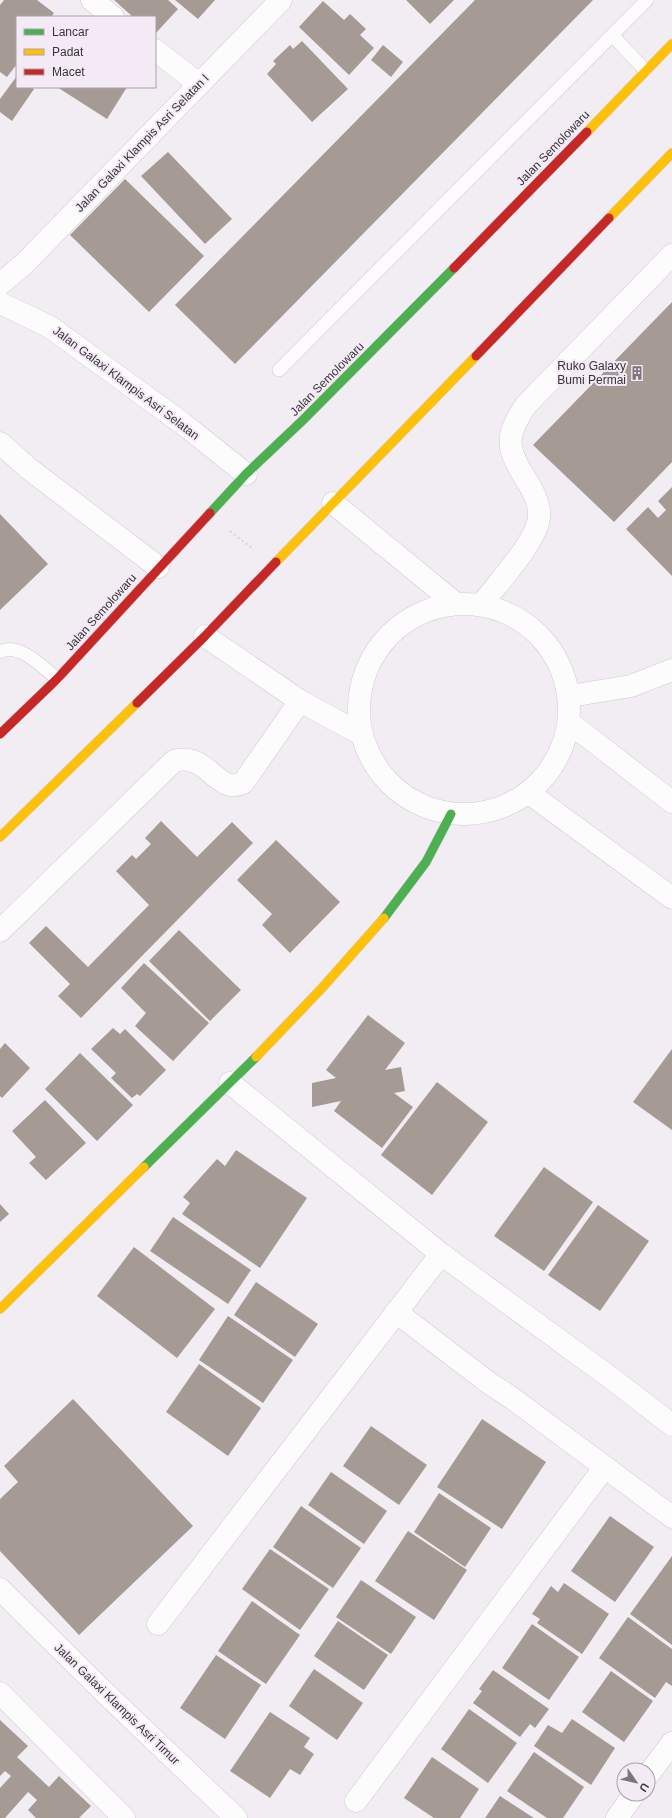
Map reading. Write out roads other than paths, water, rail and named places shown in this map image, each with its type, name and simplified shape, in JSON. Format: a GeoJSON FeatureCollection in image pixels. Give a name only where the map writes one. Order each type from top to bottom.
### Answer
{"type":"FeatureCollection","features":[{"type":"Feature","properties":{"kind":"street"},"geometry":{"type":"LineString","coordinates":[[92,0],[113,16]]}},
{"type":"Feature","properties":{"kind":"street","name":"Jalan Galaxi Klampis Asri Selatan I"},"geometry":{"type":"LineString","coordinates":[[0,284],[24,264],[281,0]]}},
{"type":"Feature","properties":{"kind":"street","name":"Jalan Semolowaru"},"geometry":{"type":"LineString","coordinates":[[0,734],[57,679],[158,567],[246,474],[303,420],[398,325],[672,44]]}},
{"type":"Feature","properties":{"kind":"street"},"geometry":{"type":"LineString","coordinates":[[156,51],[199,84]]}},
{"type":"Feature","properties":{"kind":"street"},"geometry":{"type":"LineString","coordinates":[[0,836],[205,636],[672,153]]}},
{"type":"Feature","properties":{"kind":"street"},"geometry":{"type":"LineString","coordinates":[[482,604],[528,544],[536,528],[539,517],[537,499],[512,452],[510,440],[512,428],[518,416],[526,404],[672,255]]}},
{"type":"Feature","properties":{"kind":"street","name":"Jalan Galaxi Klampis Asri Selatan"},"geometry":{"type":"LineString","coordinates":[[0,303],[50,327],[182,423],[246,474]]}},
{"type":"Feature","properties":{"kind":"street"},"geometry":{"type":"LineString","coordinates":[[0,443],[28,468],[158,567]]}},
{"type":"Feature","properties":{"kind":"street"},"geometry":{"type":"LineString","coordinates":[[333,503],[455,603]]}},
{"type":"Feature","properties":{"kind":"street"},"geometry":{"type":"LineString","coordinates":[[455,603],[482,604],[508,612],[532,626],[550,646],[563,670],[570,696],[570,723],[556,762],[529,793],[492,811],[451,814],[420,806],[393,788],[373,763],[361,734],[359,704],[364,674],[378,647],[400,625],[426,610],[455,603]]}},
{"type":"Feature","properties":{"kind":"street"},"geometry":{"type":"LineString","coordinates":[[205,636],[300,701],[361,734]]}},
{"type":"Feature","properties":{"kind":"street"},"geometry":{"type":"LineString","coordinates":[[570,696],[632,686],[672,670]]}},
{"type":"Feature","properties":{"kind":"street"},"geometry":{"type":"LineString","coordinates":[[0,931],[174,761],[195,761],[222,782],[231,786],[237,786],[243,783],[300,701]]}},
{"type":"Feature","properties":{"kind":"street"},"geometry":{"type":"LineString","coordinates":[[570,723],[672,802]]}},
{"type":"Feature","properties":{"kind":"street"},"geometry":{"type":"LineString","coordinates":[[529,793],[672,898]]}},
{"type":"Feature","properties":{"kind":"street"},"geometry":{"type":"LineString","coordinates":[[0,1309],[230,1083],[322,988],[388,913],[426,862],[451,814]]}},
{"type":"Feature","properties":{"kind":"street"},"geometry":{"type":"LineString","coordinates":[[230,1083],[441,1254],[615,1381],[672,1425]]}},
{"type":"Feature","properties":{"kind":"street"},"geometry":{"type":"LineString","coordinates":[[158,1624],[441,1254]]}},
{"type":"Feature","properties":{"kind":"street"},"geometry":{"type":"LineString","coordinates":[[396,1312],[489,1383],[512,1398],[604,1468],[672,1517]]}},
{"type":"Feature","properties":{"kind":"street"},"geometry":{"type":"LineString","coordinates":[[356,1801],[604,1468]]}},
{"type":"Feature","properties":{"kind":"street","name":"Jalan Galaxi Klampis Asri Timur"},"geometry":{"type":"LineString","coordinates":[[0,1589],[102,1690],[236,1818]]}},
{"type":"Feature","properties":{"kind":"street"},"geometry":{"type":"LineString","coordinates":[[0,1693],[124,1818]]}},
{"type":"Feature","properties":{"kind":"street"},"geometry":{"type":"LineString","coordinates":[[656,1764],[672,1743]]}},
{"type":"Feature","properties":{"kind":"street"},"geometry":{"type":"LineString","coordinates":[[617,1818],[628,1802]]}},
{"type":"Feature","properties":{"kind":"lane"},"geometry":{"type":"LineString","coordinates":[[279,370],[647,0]]}},
{"type":"Feature","properties":{"kind":"lane"},"geometry":{"type":"LineString","coordinates":[[612,35],[645,70]]}},
{"type":"Feature","properties":{"kind":"lane"},"geometry":{"type":"LineString","coordinates":[[0,652],[9,649],[18,650],[37,661],[57,679]]}},
{"type":"Feature","properties":{"kind":"place","name":"Ruko Galaxy Bumi Permai"},"geometry":{"type":"Point","coordinates":[637,373]}}]}
